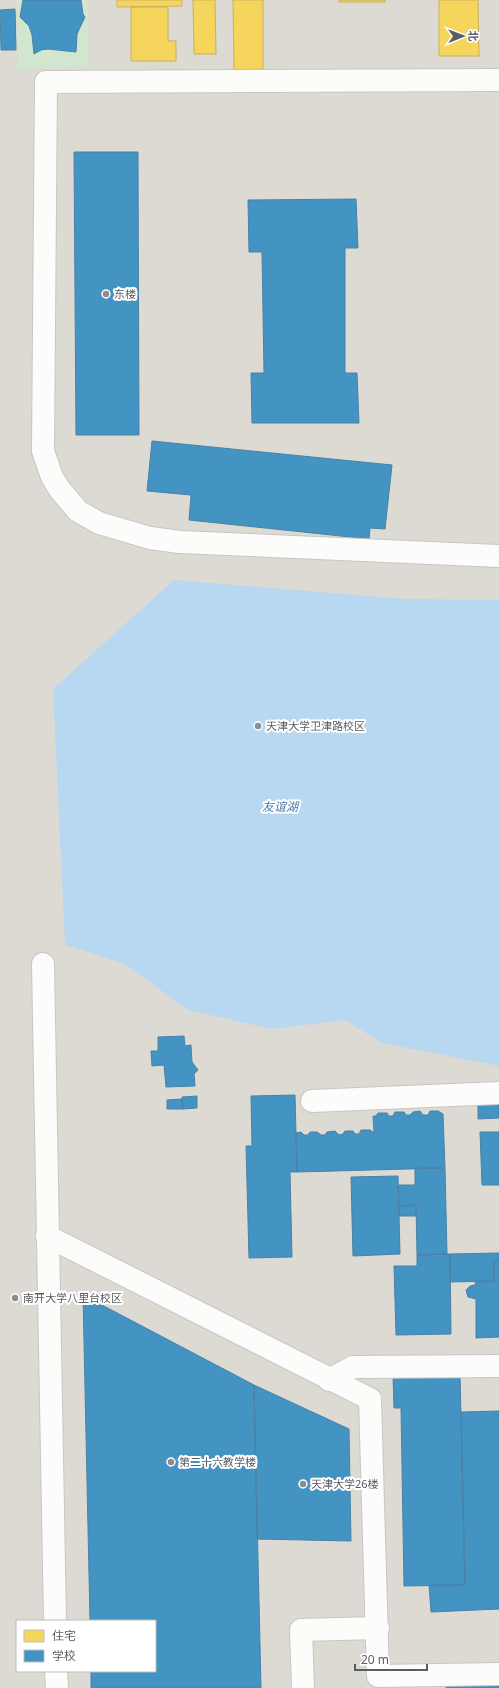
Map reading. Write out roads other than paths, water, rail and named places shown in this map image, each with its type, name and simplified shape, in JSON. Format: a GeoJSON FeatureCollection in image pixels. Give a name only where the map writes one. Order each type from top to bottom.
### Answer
{"type":"FeatureCollection","features":[{"type":"Feature","properties":{"kind":"street"},"geometry":{"type":"LineString","coordinates":[[499,80],[46,82],[43,451],[52,477],[60,490],[78,511],[99,523],[150,538],[180,542],[499,556]]}},
{"type":"Feature","properties":{"kind":"street"},"geometry":{"type":"LineString","coordinates":[[43,964],[55,1620]]}},
{"type":"Feature","properties":{"kind":"street"},"geometry":{"type":"LineString","coordinates":[[312,1101],[499,1093]]}},
{"type":"Feature","properties":{"kind":"street"},"geometry":{"type":"LineString","coordinates":[[47,1236],[329,1380],[370,1399],[378,1628],[378,1676],[499,1674]]}},
{"type":"Feature","properties":{"kind":"street"},"geometry":{"type":"LineString","coordinates":[[329,1380],[353,1367],[499,1366]]}},
{"type":"Feature","properties":{"kind":"street"},"geometry":{"type":"LineString","coordinates":[[303,1688],[301,1630],[378,1628]]}},
{"type":"Feature","properties":{"kind":"street"},"geometry":{"type":"LineString","coordinates":[[56,1672],[57,1688]]}},
{"type":"Feature","properties":{"kind":"water","name":"友谊湖"},"geometry":{"type":"Polygon","coordinates":[[[174,580],[407,599],[499,600],[499,1066],[382,1043],[345,1020],[272,1029],[188,1010],[125,964],[65,945],[53,689],[174,580]]]}},
{"type":"Feature","properties":{"kind":"place","name":"东楼"},"geometry":{"type":"Point","coordinates":[106,294]}},
{"type":"Feature","properties":{"kind":"place","name":"天津大学卫津路校区"},"geometry":{"type":"Point","coordinates":[258,726]}},
{"type":"Feature","properties":{"kind":"place","name":"南开大学八里台校区"},"geometry":{"type":"Point","coordinates":[15,1298]}},
{"type":"Feature","properties":{"kind":"place","name":"第二十六教学楼"},"geometry":{"type":"Point","coordinates":[171,1462]}},
{"type":"Feature","properties":{"kind":"place","name":"天津大学26楼"},"geometry":{"type":"Point","coordinates":[303,1484]}}]}
